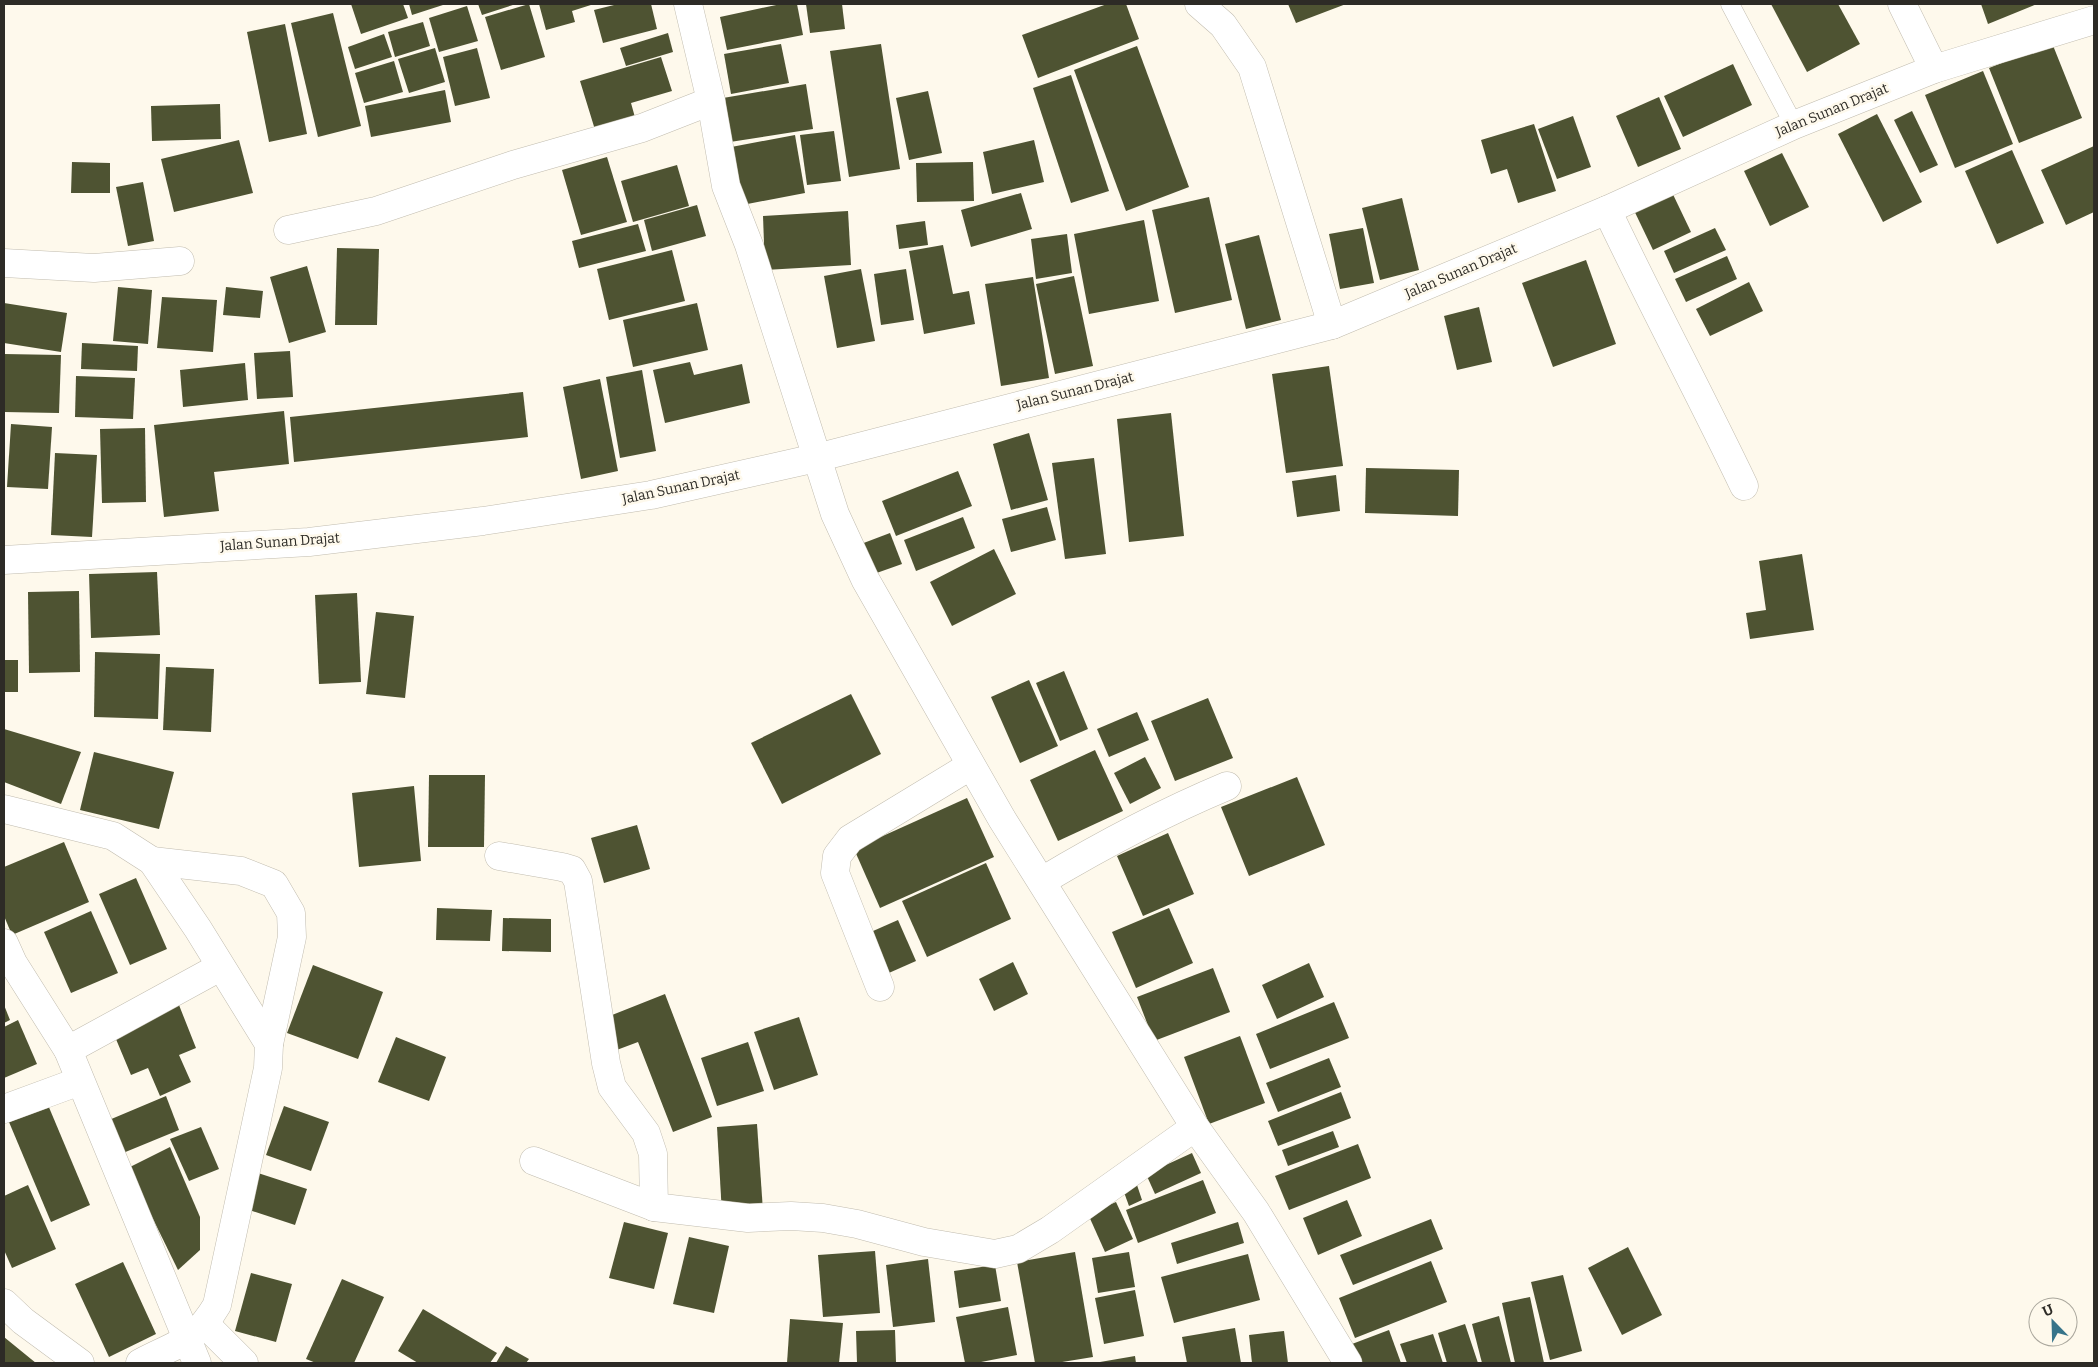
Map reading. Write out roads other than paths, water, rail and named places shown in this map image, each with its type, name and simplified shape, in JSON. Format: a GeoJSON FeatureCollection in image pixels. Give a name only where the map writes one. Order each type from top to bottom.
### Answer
{"type":"FeatureCollection","features":[{"type":"Feature","properties":{"kind":"street"},"geometry":{"type":"LineString","coordinates":[[688,4],[711,101],[726,186],[749,245],[835,514],[865,579],[970,766],[1195,1128],[1256,1212],[1348,1363]]}},
{"type":"Feature","properties":{"kind":"street"},"geometry":{"type":"LineString","coordinates":[[1199,4],[1223,25],[1252,67],[1332,325]]}},
{"type":"Feature","properties":{"kind":"street"},"geometry":{"type":"LineString","coordinates":[[1902,4],[1934,69]]}},
{"type":"Feature","properties":{"kind":"street","name":"Jalan Sunan Drajat"},"geometry":{"type":"LineString","coordinates":[[4,560],[309,542],[483,521],[652,495],[816,458],[1332,325],[1607,210],[1794,125],[1934,69],[2094,20]]}},
{"type":"Feature","properties":{"kind":"street"},"geometry":{"type":"LineString","coordinates":[[288,230],[376,211],[513,165],[642,128],[711,101]]}},
{"type":"Feature","properties":{"kind":"street"},"geometry":{"type":"LineString","coordinates":[[1607,210],[1656,313],[1744,486]]}},
{"type":"Feature","properties":{"kind":"street"},"geometry":{"type":"LineString","coordinates":[[4,263],[94,268],[180,261]]}},
{"type":"Feature","properties":{"kind":"street"},"geometry":{"type":"LineString","coordinates":[[880,987],[835,873],[837,856],[850,839],[970,766]]}},
{"type":"Feature","properties":{"kind":"street"},"geometry":{"type":"LineString","coordinates":[[1042,881],[1106,842],[1165,812],[1227,786]]}},
{"type":"Feature","properties":{"kind":"street"},"geometry":{"type":"LineString","coordinates":[[4,809],[113,836],[152,861],[198,929],[269,1044]]}},
{"type":"Feature","properties":{"kind":"street"},"geometry":{"type":"LineString","coordinates":[[499,856],[572,870],[578,881],[606,1064],[612,1087],[646,1133],[653,1154],[654,1207]]}},
{"type":"Feature","properties":{"kind":"street"},"geometry":{"type":"LineString","coordinates":[[152,861],[241,872],[274,884],[291,913],[292,937],[269,1044],[268,1068],[217,1305],[197,1343]]}},
{"type":"Feature","properties":{"kind":"street"},"geometry":{"type":"LineString","coordinates":[[4,943],[13,963],[68,1050],[197,1343]]}},
{"type":"Feature","properties":{"kind":"street"},"geometry":{"type":"LineString","coordinates":[[68,1050],[220,967]]}},
{"type":"Feature","properties":{"kind":"street"},"geometry":{"type":"LineString","coordinates":[[4,1110],[80,1080]]}},
{"type":"Feature","properties":{"kind":"street"},"geometry":{"type":"LineString","coordinates":[[534,1161],[654,1207],[748,1218],[791,1216],[823,1218],[856,1224],[924,1242],[995,1254],[1018,1248],[1050,1230],[1195,1128]]}},
{"type":"Feature","properties":{"kind":"street"},"geometry":{"type":"LineString","coordinates":[[4,1303],[23,1321],[80,1363]]}},
{"type":"Feature","properties":{"kind":"street"},"geometry":{"type":"LineString","coordinates":[[140,1363],[197,1343],[244,1363]]}},
{"type":"Feature","properties":{"kind":"lane"},"geometry":{"type":"LineString","coordinates":[[1730,4],[1794,125]]}}]}
